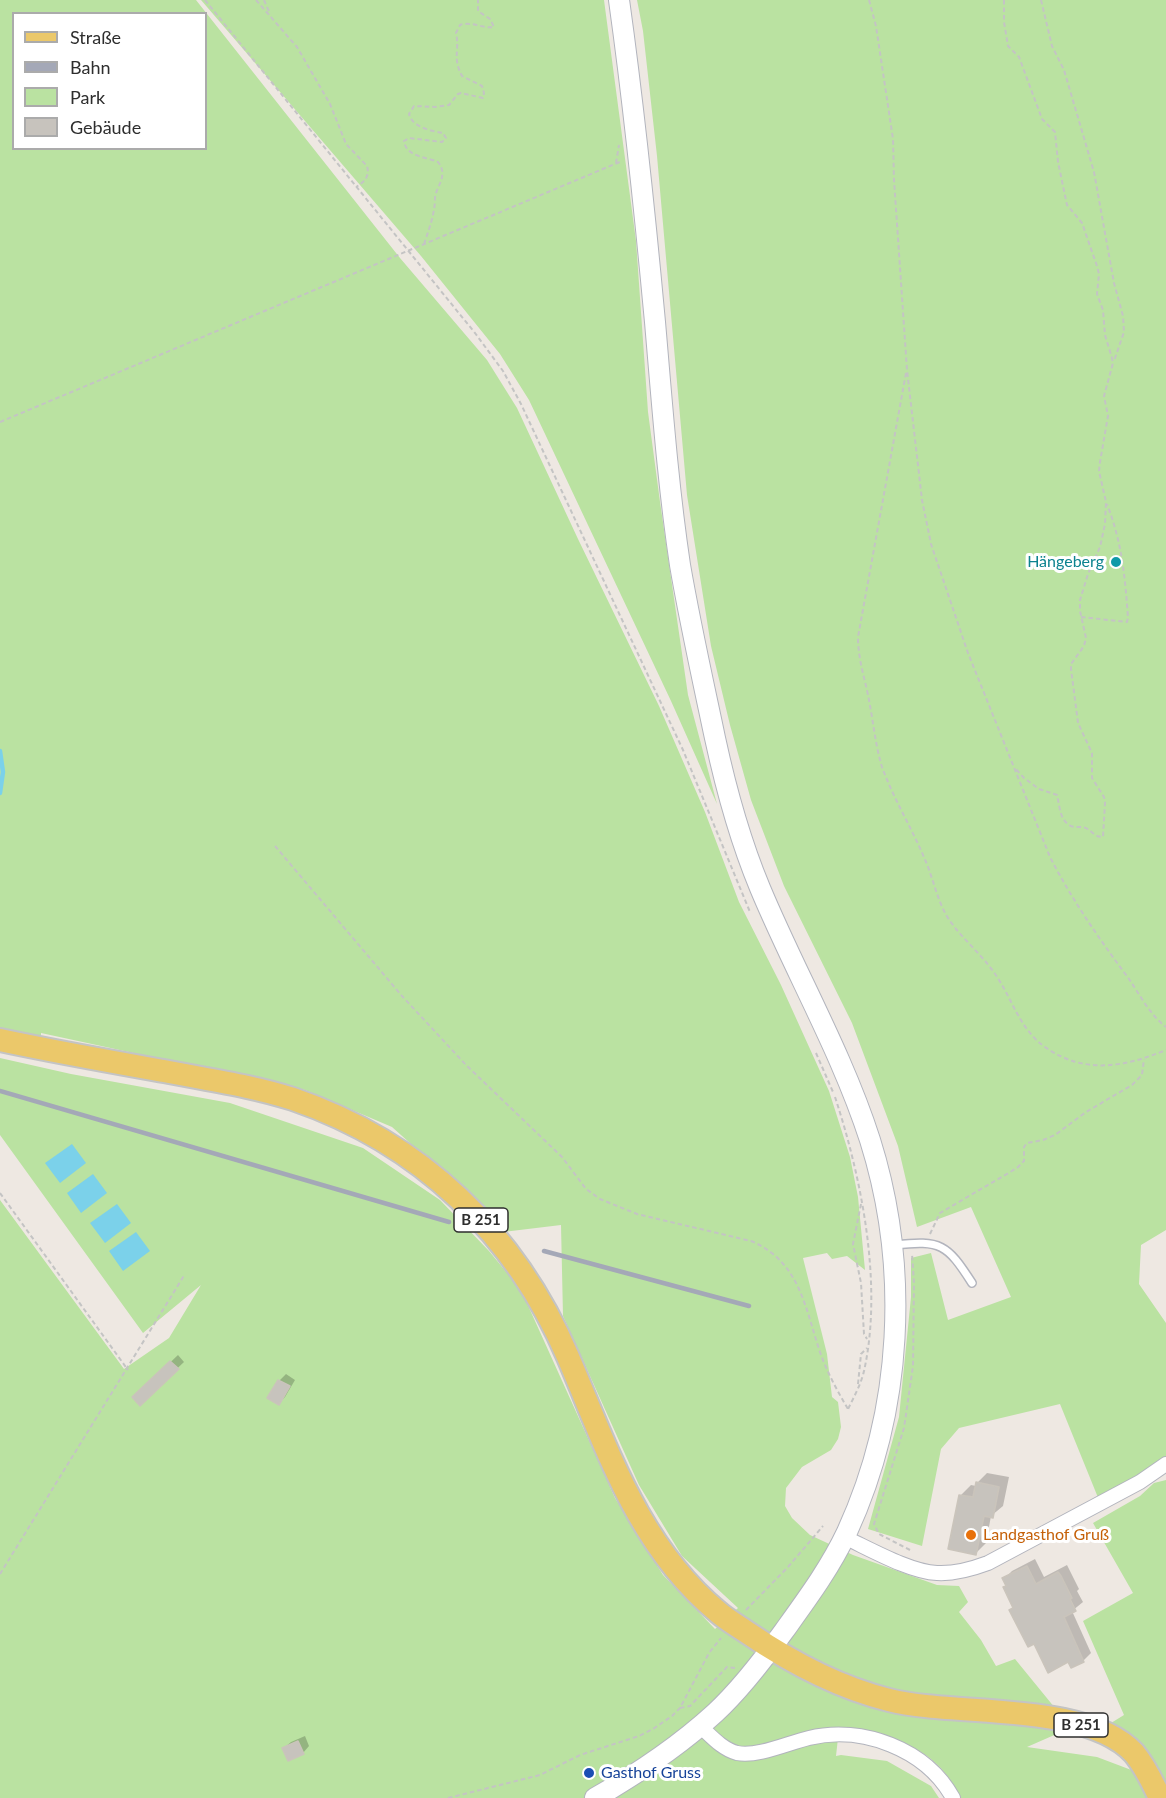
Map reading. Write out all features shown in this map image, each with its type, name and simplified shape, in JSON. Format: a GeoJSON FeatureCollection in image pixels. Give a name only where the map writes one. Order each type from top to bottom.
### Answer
{"type":"FeatureCollection","features":[{"type":"Feature","properties":{"kind":"main road"},"geometry":{"type":"LineString","coordinates":[[595,1798],[647,1766],[700,1726],[724,1704],[771,1649],[814,1590],[844,1537],[867,1480],[882,1431],[889,1394],[901,1244],[869,1137],[830,1042],[761,890],[735,817],[718,750],[680,561],[620,0]]}},
{"type":"Feature","properties":{"kind":"main road","name":"B 251"},"geometry":{"type":"LineString","coordinates":[[0,1040],[241,1085],[323,1110],[373,1134],[426,1169],[464,1201],[498,1239],[526,1276],[568,1356],[611,1463],[625,1490],[658,1546],[695,1590],[718,1612],[771,1649],[823,1678],[890,1700],[944,1709],[1049,1717],[1090,1727],[1120,1742],[1133,1753],[1149,1775],[1161,1798]]}},
{"type":"Feature","properties":{"kind":"street"},"geometry":{"type":"LineString","coordinates":[[844,1537],[911,1566],[939,1574],[979,1567],[1150,1476],[1166,1464]]}},
{"type":"Feature","properties":{"kind":"street"},"geometry":{"type":"LineString","coordinates":[[1150,1476],[1166,1473]]}},
{"type":"Feature","properties":{"kind":"street"},"geometry":{"type":"LineString","coordinates":[[700,1726],[725,1748],[745,1754],[825,1735],[849,1734],[881,1741],[911,1755],[923,1764],[941,1781],[953,1798]]}},
{"type":"Feature","properties":{"kind":"lane"},"geometry":{"type":"LineString","coordinates":[[901,1244],[931,1243],[944,1248],[956,1259],[972,1283]]}},
{"type":"Feature","properties":{"kind":"path"},"geometry":{"type":"LineString","coordinates":[[205,0],[494,358],[521,404],[683,750],[754,919]]}},
{"type":"Feature","properties":{"kind":"path"},"geometry":{"type":"LineString","coordinates":[[256,0],[297,47],[330,104],[346,144],[367,166],[369,171],[366,180],[356,187]]}},
{"type":"Feature","properties":{"kind":"path"},"geometry":{"type":"LineString","coordinates":[[264,0],[271,17]]}},
{"type":"Feature","properties":{"kind":"path"},"geometry":{"type":"LineString","coordinates":[[424,244],[434,212],[435,196],[440,186],[442,169],[438,162],[420,157],[407,149],[404,141],[409,138],[442,142],[446,138],[443,133],[429,130],[410,119],[414,106],[441,107],[452,104],[461,93],[483,98],[482,86],[462,76],[455,58],[458,41],[456,33],[460,25],[472,23],[488,28],[494,27],[490,19],[476,8],[478,0]]}},
{"type":"Feature","properties":{"kind":"path"},"geometry":{"type":"LineString","coordinates":[[869,0],[878,37],[893,139],[907,370],[922,500],[931,544],[968,653],[1050,857],[1064,885],[1098,937],[1152,1013],[1166,1027]]}},
{"type":"Feature","properties":{"kind":"path"},"geometry":{"type":"LineString","coordinates":[[1004,0],[1007,43],[1019,57],[1042,119],[1055,132],[1058,162],[1067,205],[1082,223],[1099,274],[1097,294],[1113,363]]}},
{"type":"Feature","properties":{"kind":"path"},"geometry":{"type":"LineString","coordinates":[[1041,0],[1052,46],[1064,70],[1094,172],[1114,283],[1124,316],[1124,332],[1104,396],[1108,416],[1099,471],[1106,502],[1122,551],[1128,618],[1127,622],[1081,617]]}},
{"type":"Feature","properties":{"kind":"path"},"geometry":{"type":"LineString","coordinates":[[0,422],[616,163]]}},
{"type":"Feature","properties":{"kind":"path"},"geometry":{"type":"LineString","coordinates":[[907,370],[858,637],[861,668],[882,766],[925,860],[945,912],[999,980],[1017,1016],[1027,1030],[1044,1047],[1087,1065],[1104,1067],[1121,1065],[1166,1050]]}},
{"type":"Feature","properties":{"kind":"path"},"geometry":{"type":"LineString","coordinates":[[1013,765],[1024,778],[1039,789],[1057,795],[1062,816],[1069,825],[1083,827],[1098,837],[1103,837],[1106,803],[1092,778],[1092,753],[1078,723],[1071,664],[1084,646],[1086,638],[1080,600],[1103,538],[1106,502]]}},
{"type":"Feature","properties":{"kind":"path"},"geometry":{"type":"LineString","coordinates":[[275,846],[402,996],[466,1065],[562,1157],[586,1189],[600,1199],[637,1214],[751,1241],[767,1248],[782,1261],[793,1277],[829,1373],[848,1409],[863,1373],[868,1339],[870,1286],[862,1201],[842,1119],[812,1045]]}},
{"type":"Feature","properties":{"kind":"path"},"geometry":{"type":"LineString","coordinates":[[911,1566],[912,1552],[879,1534],[874,1524],[904,1428],[913,1366],[914,1283],[901,1244],[922,1240],[930,1234],[939,1213],[1017,1168],[1024,1161],[1024,1147],[1027,1143],[1055,1135],[1086,1112],[1132,1085],[1142,1075],[1144,1059]]}},
{"type":"Feature","properties":{"kind":"path"},"geometry":{"type":"LineString","coordinates":[[0,1192],[128,1370]]}},
{"type":"Feature","properties":{"kind":"path"},"geometry":{"type":"LineString","coordinates":[[862,1201],[853,1244],[863,1300],[864,1334],[868,1339]]}},
{"type":"Feature","properties":{"kind":"path"},"geometry":{"type":"LineString","coordinates":[[0,1574],[128,1370],[185,1274]]}},
{"type":"Feature","properties":{"kind":"path"},"geometry":{"type":"LineString","coordinates":[[744,1612],[788,1567],[823,1526]]}},
{"type":"Feature","properties":{"kind":"path"},"geometry":{"type":"LineString","coordinates":[[448,1798],[540,1775],[580,1755],[639,1736],[672,1716],[680,1708],[709,1653],[723,1636]]}},
{"type":"Feature","properties":{"kind":"path"},"geometry":{"type":"LineString","coordinates":[[680,1708],[690,1706],[728,1667],[734,1667],[749,1675]]}},
{"type":"Feature","properties":{"kind":"green space"},"geometry":{"type":"Polygon","coordinates":[[[0,0],[196,0],[205,12],[12,12],[12,150],[207,150],[207,14],[400,258],[487,360],[517,408],[659,706],[705,812],[739,902],[781,985],[829,1091],[850,1157],[858,1197],[865,1270],[847,1256],[832,1259],[827,1253],[803,1258],[827,1354],[832,1397],[838,1402],[841,1427],[838,1439],[831,1450],[802,1467],[786,1488],[785,1506],[792,1518],[810,1535],[853,1555],[937,1585],[959,1586],[968,1602],[959,1612],[981,1640],[996,1666],[1015,1659],[1055,1708],[963,1698],[949,1720],[1021,1722],[1068,1729],[1027,1747],[1097,1757],[1134,1771],[1148,1792],[1166,1783],[1166,1798],[961,1798],[950,1779],[925,1754],[895,1741],[839,1729],[836,1756],[887,1761],[931,1786],[939,1798],[0,1798],[0,1200],[124,1369],[169,1338],[201,1285],[143,1333],[0,1135],[0,1058],[71,1074],[230,1103],[363,1148],[440,1200],[489,1251],[521,1290],[615,1498],[663,1575],[715,1629],[738,1608],[682,1556],[639,1485],[563,1316],[561,1225],[503,1232],[392,1127],[305,1090],[41,1033],[41,1043],[0,1033],[0,0]]]}},
{"type":"Feature","properties":{"kind":"green space"},"geometry":{"type":"Polygon","coordinates":[[[201,0],[604,0],[636,241],[648,412],[660,502],[688,695],[717,804],[529,400],[500,354],[421,256],[201,0]]]}},
{"type":"Feature","properties":{"kind":"green space"},"geometry":{"type":"Polygon","coordinates":[[[637,0],[1166,0],[1166,1230],[1141,1245],[1139,1284],[1166,1323],[1166,1458],[1099,1500],[1060,1404],[959,1428],[941,1449],[922,1546],[868,1529],[899,1417],[911,1297],[911,1258],[931,1253],[948,1320],[1011,1297],[971,1207],[917,1227],[898,1146],[852,1023],[784,886],[751,800],[711,646],[687,495],[657,156],[643,31],[637,0]]]}},
{"type":"Feature","properties":{"kind":"green space"},"geometry":{"type":"Polygon","coordinates":[[[1166,1480],[1166,1783],[1143,1750],[1111,1723],[1124,1715],[1083,1621],[1133,1593],[1093,1523],[1140,1496],[1154,1483],[1166,1480]]]}},
{"type":"Feature","properties":{"kind":"water"},"geometry":{"type":"Polygon","coordinates":[[[72,1144],[86,1163],[60,1183],[45,1163],[72,1144]]]}},
{"type":"Feature","properties":{"kind":"water"},"geometry":{"type":"Polygon","coordinates":[[[93,1174],[107,1193],[81,1213],[67,1193],[93,1174]]]}},
{"type":"Feature","properties":{"kind":"water"},"geometry":{"type":"Polygon","coordinates":[[[117,1204],[131,1223],[105,1243],[90,1223],[117,1204]]]}},
{"type":"Feature","properties":{"kind":"water"},"geometry":{"type":"Polygon","coordinates":[[[136,1232],[150,1251],[123,1271],[109,1251],[136,1232]]]}},
{"type":"Feature","properties":{"kind":"building"},"geometry":{"type":"Polygon","coordinates":[[[170,1361],[179,1369],[140,1406],[132,1397],[170,1361]]]}},
{"type":"Feature","properties":{"kind":"building"},"geometry":{"type":"Polygon","coordinates":[[[278,1380],[290,1386],[279,1405],[267,1398],[278,1380]]]}},
{"type":"Feature","properties":{"kind":"building"},"geometry":{"type":"Polygon","coordinates":[[[976,1482],[999,1487],[993,1518],[984,1516],[976,1555],[948,1549],[959,1495],[973,1497],[976,1482]]]}},
{"type":"Feature","properties":{"kind":"building"},"geometry":{"type":"Polygon","coordinates":[[[1027,1566],[1036,1584],[1058,1572],[1061,1576],[1076,1611],[1064,1617],[1084,1662],[1071,1668],[1068,1662],[1048,1673],[1034,1644],[1028,1647],[1009,1610],[1013,1608],[1003,1587],[1006,1586],[1002,1578],[1027,1566]]]}},
{"type":"Feature","properties":{"kind":"building"},"geometry":{"type":"Polygon","coordinates":[[[298,1741],[304,1754],[288,1761],[282,1748],[298,1741]]]}},
{"type":"Feature","properties":{"kind":"waterway"},"geometry":{"type":"LineString","coordinates":[[0,751],[3,772],[0,793]]}},
{"type":"Feature","properties":{"kind":"railway"},"geometry":{"type":"LineString","coordinates":[[0,1091],[449,1222]]}},
{"type":"Feature","properties":{"kind":"railway"},"geometry":{"type":"LineString","coordinates":[[544,1251],[749,1306]]}},
{"type":"Feature","properties":{"kind":"place","name":"Hängeberg"},"geometry":{"type":"Point","coordinates":[1116,562]}},
{"type":"Feature","properties":{"kind":"place","name":"Landgasthof Gruß"},"geometry":{"type":"Point","coordinates":[971,1535]}},
{"type":"Feature","properties":{"kind":"place","name":"Gasthof Gruss"},"geometry":{"type":"Point","coordinates":[589,1773]}}]}
